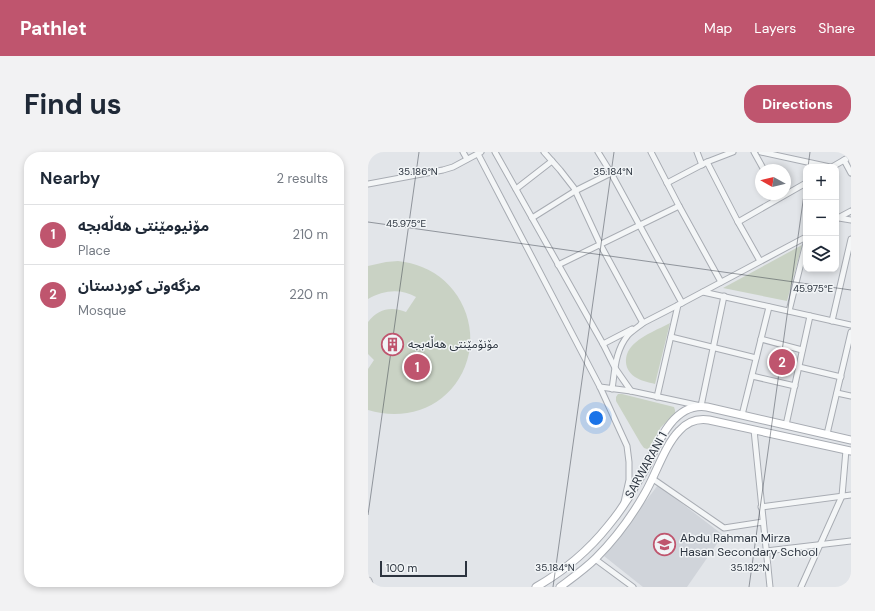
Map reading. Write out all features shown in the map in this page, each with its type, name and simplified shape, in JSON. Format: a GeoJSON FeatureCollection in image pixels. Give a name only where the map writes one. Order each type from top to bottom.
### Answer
{"type":"FeatureCollection","features":[{"type":"Feature","properties":{"kind":"main road"},"geometry":{"type":"LineString","coordinates":[[700,406],[851,440]]}},
{"type":"Feature","properties":{"kind":"main road","name":"SARWARANI 1"},"geometry":{"type":"LineString","coordinates":[[536,587],[576,560],[608,527],[624,505],[668,427],[685,411],[700,406]]}},
{"type":"Feature","properties":{"kind":"main road"},"geometry":{"type":"LineString","coordinates":[[560,587],[595,559],[611,541],[637,507],[653,479],[672,439],[682,427],[693,420],[709,420],[848,451]]}},
{"type":"Feature","properties":{"kind":"main road"},"geometry":{"type":"LineString","coordinates":[[810,442],[812,431]]}},
{"type":"Feature","properties":{"kind":"main road"},"geometry":{"type":"LineString","coordinates":[[566,567],[574,576]]}},
{"type":"Feature","properties":{"kind":"main road"},"geometry":{"type":"LineString","coordinates":[[368,581],[370,587]]}},
{"type":"Feature","properties":{"kind":"street"},"geometry":{"type":"LineString","coordinates":[[463,152],[467,159]]}},
{"type":"Feature","properties":{"kind":"street"},"geometry":{"type":"LineString","coordinates":[[495,152],[615,368],[631,391]]}},
{"type":"Feature","properties":{"kind":"street"},"geometry":{"type":"LineString","coordinates":[[544,152],[560,170],[575,191],[600,244],[643,323]]}},
{"type":"Feature","properties":{"kind":"street"},"geometry":{"type":"LineString","coordinates":[[598,152],[611,173],[680,304],[657,397]]}},
{"type":"Feature","properties":{"kind":"street"},"geometry":{"type":"LineString","coordinates":[[651,152],[721,282]]}},
{"type":"Feature","properties":{"kind":"street"},"geometry":{"type":"LineString","coordinates":[[697,152],[760,261]]}},
{"type":"Feature","properties":{"kind":"street"},"geometry":{"type":"LineString","coordinates":[[667,182],[733,152]]}},
{"type":"Feature","properties":{"kind":"street"},"geometry":{"type":"LineString","coordinates":[[754,152],[761,164]]}},
{"type":"Feature","properties":{"kind":"street"},"geometry":{"type":"LineString","coordinates":[[761,152],[817,164]]}},
{"type":"Feature","properties":{"kind":"street"},"geometry":{"type":"LineString","coordinates":[[368,184],[443,170],[453,167],[479,153],[600,387],[627,446],[629,480],[624,505]]}},
{"type":"Feature","properties":{"kind":"street"},"geometry":{"type":"LineString","coordinates":[[837,164],[851,156]]}},
{"type":"Feature","properties":{"kind":"street"},"geometry":{"type":"LineString","coordinates":[[844,160],[851,173]]}},
{"type":"Feature","properties":{"kind":"street"},"geometry":{"type":"LineString","coordinates":[[516,190],[552,161]]}},
{"type":"Feature","properties":{"kind":"street"},"geometry":{"type":"LineString","coordinates":[[532,218],[575,191],[611,173]]}},
{"type":"Feature","properties":{"kind":"street"},"geometry":{"type":"LineString","coordinates":[[791,189],[803,183]]}},
{"type":"Feature","properties":{"kind":"street"},"geometry":{"type":"LineString","coordinates":[[738,222],[771,200]]}},
{"type":"Feature","properties":{"kind":"street"},"geometry":{"type":"LineString","coordinates":[[558,265],[679,206]]}},
{"type":"Feature","properties":{"kind":"street"},"geometry":{"type":"LineString","coordinates":[[839,218],[851,211]]}},
{"type":"Feature","properties":{"kind":"street"},"geometry":{"type":"LineString","coordinates":[[839,219],[851,220]]}},
{"type":"Feature","properties":{"kind":"street"},"geometry":{"type":"LineString","coordinates":[[603,344],[803,239]]}},
{"type":"Feature","properties":{"kind":"street"},"geometry":{"type":"LineString","coordinates":[[832,321],[851,239]]}},
{"type":"Feature","properties":{"kind":"street"},"geometry":{"type":"LineString","coordinates":[[789,311],[803,255]]}},
{"type":"Feature","properties":{"kind":"street"},"geometry":{"type":"LineString","coordinates":[[704,292],[851,326]]}},
{"type":"Feature","properties":{"kind":"street"},"geometry":{"type":"LineString","coordinates":[[600,387],[631,391],[700,406],[724,296]]}},
{"type":"Feature","properties":{"kind":"street"},"geometry":{"type":"LineString","coordinates":[[742,415],[769,307]]}},
{"type":"Feature","properties":{"kind":"street"},"geometry":{"type":"LineString","coordinates":[[786,425],[810,316]]}},
{"type":"Feature","properties":{"kind":"street"},"geometry":{"type":"LineString","coordinates":[[612,389],[617,354],[621,345],[629,334],[643,323]]}},
{"type":"Feature","properties":{"kind":"street"},"geometry":{"type":"LineString","coordinates":[[827,434],[851,332]]}},
{"type":"Feature","properties":{"kind":"street"},"geometry":{"type":"LineString","coordinates":[[671,337],[756,358]]}},
{"type":"Feature","properties":{"kind":"street"},"geometry":{"type":"LineString","coordinates":[[761,338],[802,350]]}},
{"type":"Feature","properties":{"kind":"street"},"geometry":{"type":"LineString","coordinates":[[845,360],[851,361]]}},
{"type":"Feature","properties":{"kind":"street"},"geometry":{"type":"LineString","coordinates":[[799,367],[841,377]]}},
{"type":"Feature","properties":{"kind":"street"},"geometry":{"type":"LineString","coordinates":[[752,376],[794,386]]}},
{"type":"Feature","properties":{"kind":"street"},"geometry":{"type":"LineString","coordinates":[[837,393],[851,396]]}},
{"type":"Feature","properties":{"kind":"street"},"geometry":{"type":"LineString","coordinates":[[754,430],[770,587]]}},
{"type":"Feature","properties":{"kind":"street"},"geometry":{"type":"LineString","coordinates":[[801,587],[842,496],[848,451]]}},
{"type":"Feature","properties":{"kind":"street"},"geometry":{"type":"LineString","coordinates":[[653,479],[724,528],[763,522]]}},
{"type":"Feature","properties":{"kind":"street"},"geometry":{"type":"LineString","coordinates":[[762,507],[851,495]]}},
{"type":"Feature","properties":{"kind":"street"},"geometry":{"type":"LineString","coordinates":[[766,551],[851,541]]}},
{"type":"Feature","properties":{"kind":"street"},"geometry":{"type":"LineString","coordinates":[[595,559],[633,587]]}},
{"type":"Feature","properties":{"kind":"shaded area","name":"Abdu Rahman Mirza Hasan Secondary School"},"geometry":{"type":"Polygon","coordinates":[[[658,485],[723,535],[687,587],[643,587],[604,556],[658,485]]]}},
{"type":"Feature","properties":{"kind":"green space"},"geometry":{"type":"Polygon","coordinates":[[[802,245],[787,301],[723,288],[802,245]]]}},
{"type":"Feature","properties":{"kind":"green space"},"geometry":{"type":"Polygon","coordinates":[[[398,261],[417,265],[434,273],[445,281],[454,291],[466,314],[470,340],[469,353],[464,370],[445,396],[432,405],[417,411],[401,414],[385,414],[368,410],[368,369],[374,360],[368,354],[368,322],[376,314],[385,310],[395,309],[406,312],[416,297],[404,292],[392,291],[368,299],[368,266],[398,261]]]}},
{"type":"Feature","properties":{"kind":"green space"},"geometry":{"type":"Polygon","coordinates":[[[670,323],[655,384],[635,377],[626,365],[627,355],[631,347],[643,337],[670,323]]]}},
{"type":"Feature","properties":{"kind":"green space"},"geometry":{"type":"Polygon","coordinates":[[[618,394],[674,407],[675,414],[661,427],[649,448],[644,448],[641,444],[616,401],[618,394]]]}},
{"type":"Feature","properties":{"kind":"place","name":"مۆنۆمێنتی هەڵەبجە"},"geometry":{"type":"Point","coordinates":[393,344]}},
{"type":"Feature","properties":{"kind":"place","name":"مزگەوتی کوردستان"},"geometry":{"type":"Point","coordinates":[782,362]}},
{"type":"Feature","properties":{"kind":"place","name":"مۆنیومێنتی هەڵەبجە"},"geometry":{"type":"Point","coordinates":[417,367]}},
{"type":"Feature","properties":{"kind":"place","name":"Abdu Rahman Mirza Hasan Secondary School"},"geometry":{"type":"Point","coordinates":[664,545]}}]}
